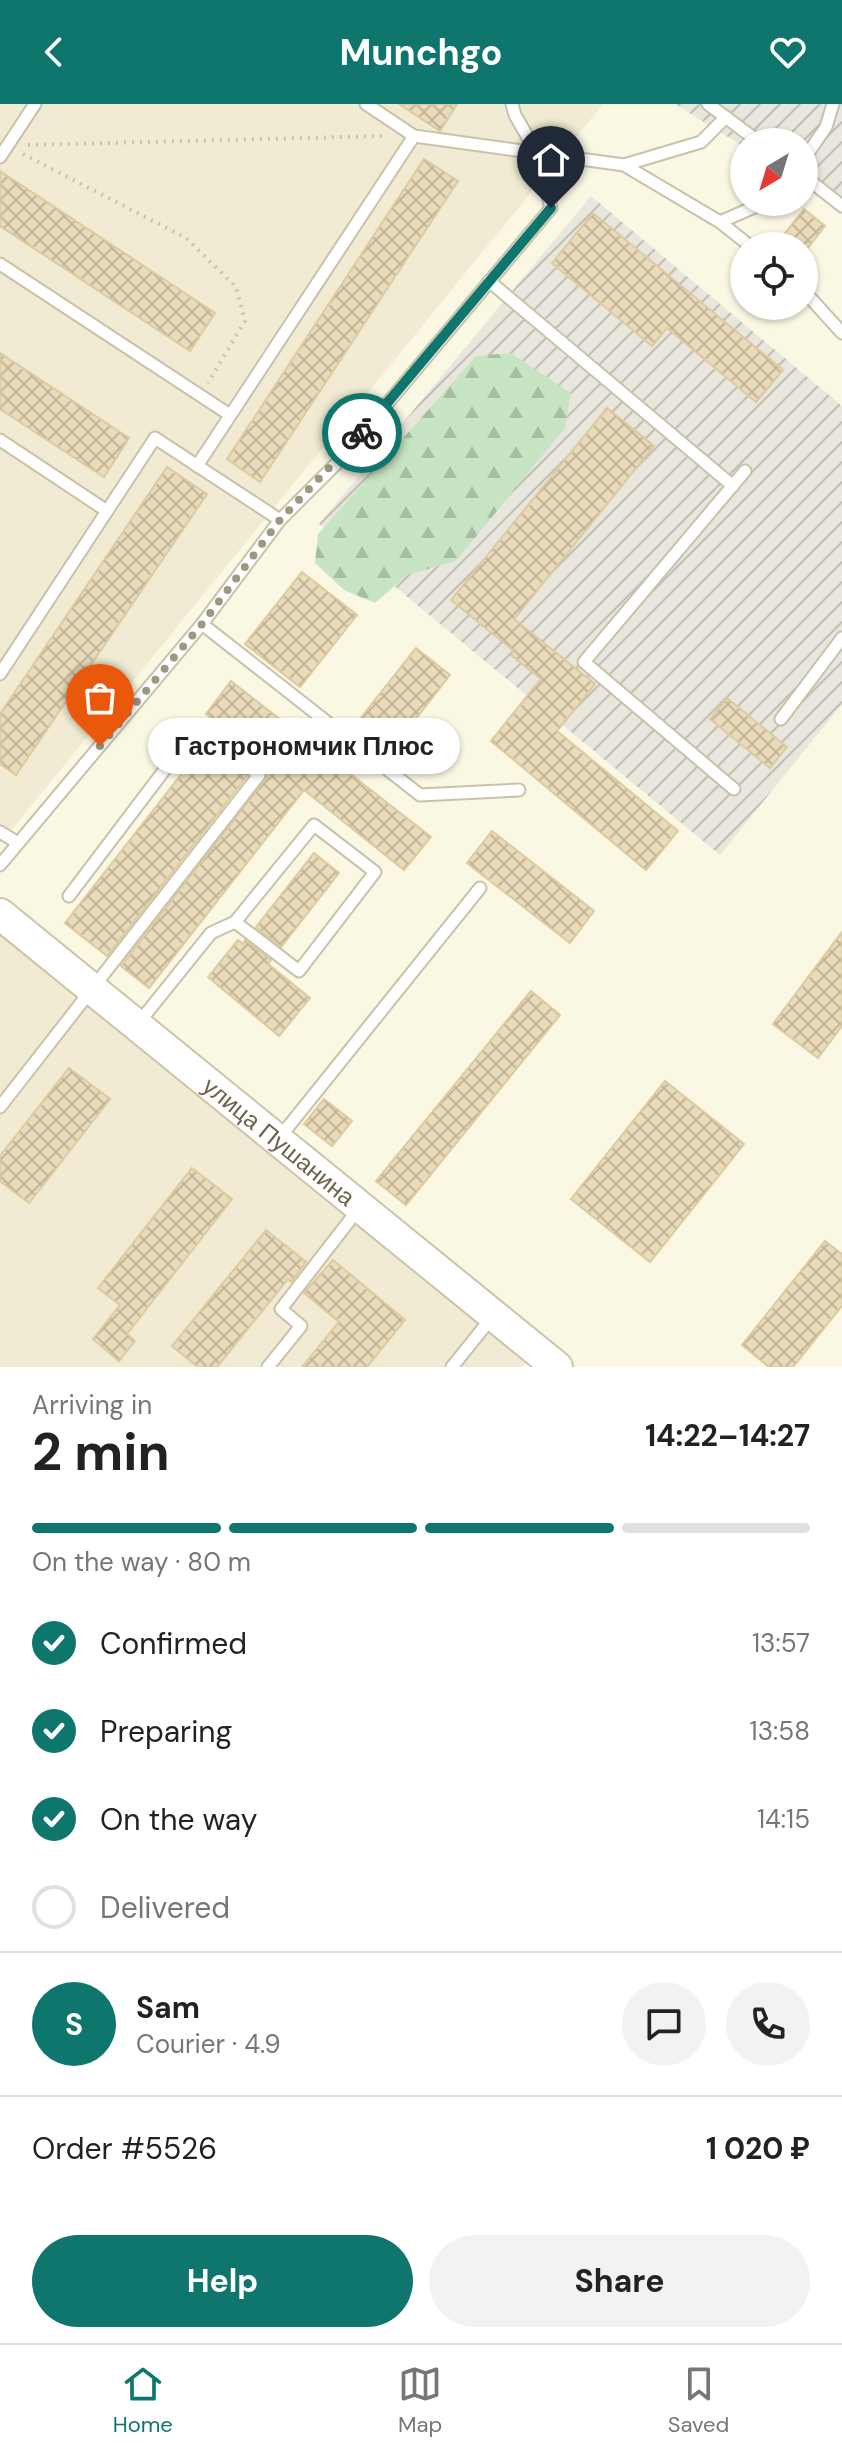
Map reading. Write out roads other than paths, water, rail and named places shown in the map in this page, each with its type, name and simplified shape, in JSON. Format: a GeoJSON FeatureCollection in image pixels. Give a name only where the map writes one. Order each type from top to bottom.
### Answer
{"type":"FeatureCollection","features":[{"type":"Feature","properties":{"kind":"street","name":"улица Пушанина"},"geometry":{"type":"LineString","coordinates":[[0,914],[553,1366]]}},
{"type":"Feature","properties":{"kind":"lane"},"geometry":{"type":"LineString","coordinates":[[4,151],[35,104]]}},
{"type":"Feature","properties":{"kind":"lane"},"geometry":{"type":"LineString","coordinates":[[366,104],[414,136],[624,165],[701,142],[726,117]]}},
{"type":"Feature","properties":{"kind":"lane"},"geometry":{"type":"LineString","coordinates":[[0,865],[202,624],[280,520],[340,460],[551,208],[538,155],[512,104]]}},
{"type":"Feature","properties":{"kind":"lane"},"geometry":{"type":"LineString","coordinates":[[708,104],[741,128]]}},
{"type":"Feature","properties":{"kind":"lane"},"geometry":{"type":"LineString","coordinates":[[818,139],[826,127],[833,104]]}},
{"type":"Feature","properties":{"kind":"lane"},"geometry":{"type":"LineString","coordinates":[[826,127],[842,127]]}},
{"type":"Feature","properties":{"kind":"lane"},"geometry":{"type":"LineString","coordinates":[[197,466],[414,136]]}},
{"type":"Feature","properties":{"kind":"lane"},"geometry":{"type":"LineString","coordinates":[[624,165],[732,232]]}},
{"type":"Feature","properties":{"kind":"lane"},"geometry":{"type":"LineString","coordinates":[[818,186],[839,201]]}},
{"type":"Feature","properties":{"kind":"lane"},"geometry":{"type":"LineString","coordinates":[[720,222],[734,216]]}},
{"type":"Feature","properties":{"kind":"lane"},"geometry":{"type":"LineString","coordinates":[[0,264],[230,415]]}},
{"type":"Feature","properties":{"kind":"lane"},"geometry":{"type":"LineString","coordinates":[[489,281],[733,486]]}},
{"type":"Feature","properties":{"kind":"lane"},"geometry":{"type":"LineString","coordinates":[[818,306],[842,333]]}},
{"type":"Feature","properties":{"kind":"lane"},"geometry":{"type":"LineString","coordinates":[[0,674],[155,438],[280,520]]}},
{"type":"Feature","properties":{"kind":"lane"},"geometry":{"type":"LineString","coordinates":[[0,440],[107,511]]}},
{"type":"Feature","properties":{"kind":"lane"},"geometry":{"type":"LineString","coordinates":[[734,789],[584,662],[745,471]]}},
{"type":"Feature","properties":{"kind":"lane"},"geometry":{"type":"LineString","coordinates":[[202,624],[420,795],[519,790]]}},
{"type":"Feature","properties":{"kind":"lane"},"geometry":{"type":"LineString","coordinates":[[781,719],[842,638]]}},
{"type":"Feature","properties":{"kind":"lane"},"geometry":{"type":"LineString","coordinates":[[0,1107],[259,775],[197,727],[69,896]]}},
{"type":"Feature","properties":{"kind":"lane"},"geometry":{"type":"LineString","coordinates":[[136,1026],[211,933],[235,922],[314,825],[375,872],[299,971],[235,922]]}},
{"type":"Feature","properties":{"kind":"lane"},"geometry":{"type":"LineString","coordinates":[[0,832],[18,843]]}},
{"type":"Feature","properties":{"kind":"lane"},"geometry":{"type":"LineString","coordinates":[[278,1141],[480,888]]}},
{"type":"Feature","properties":{"kind":"lane"},"geometry":{"type":"LineString","coordinates":[[268,1367],[301,1326],[281,1309],[360,1207]]}},
{"type":"Feature","properties":{"kind":"lane"},"geometry":{"type":"LineString","coordinates":[[452,1367],[493,1315]]}},
{"type":"Feature","properties":{"kind":"place","name":"Гастрономчик Плюс"},"geometry":{"type":"Point","coordinates":[100,746]}}]}
